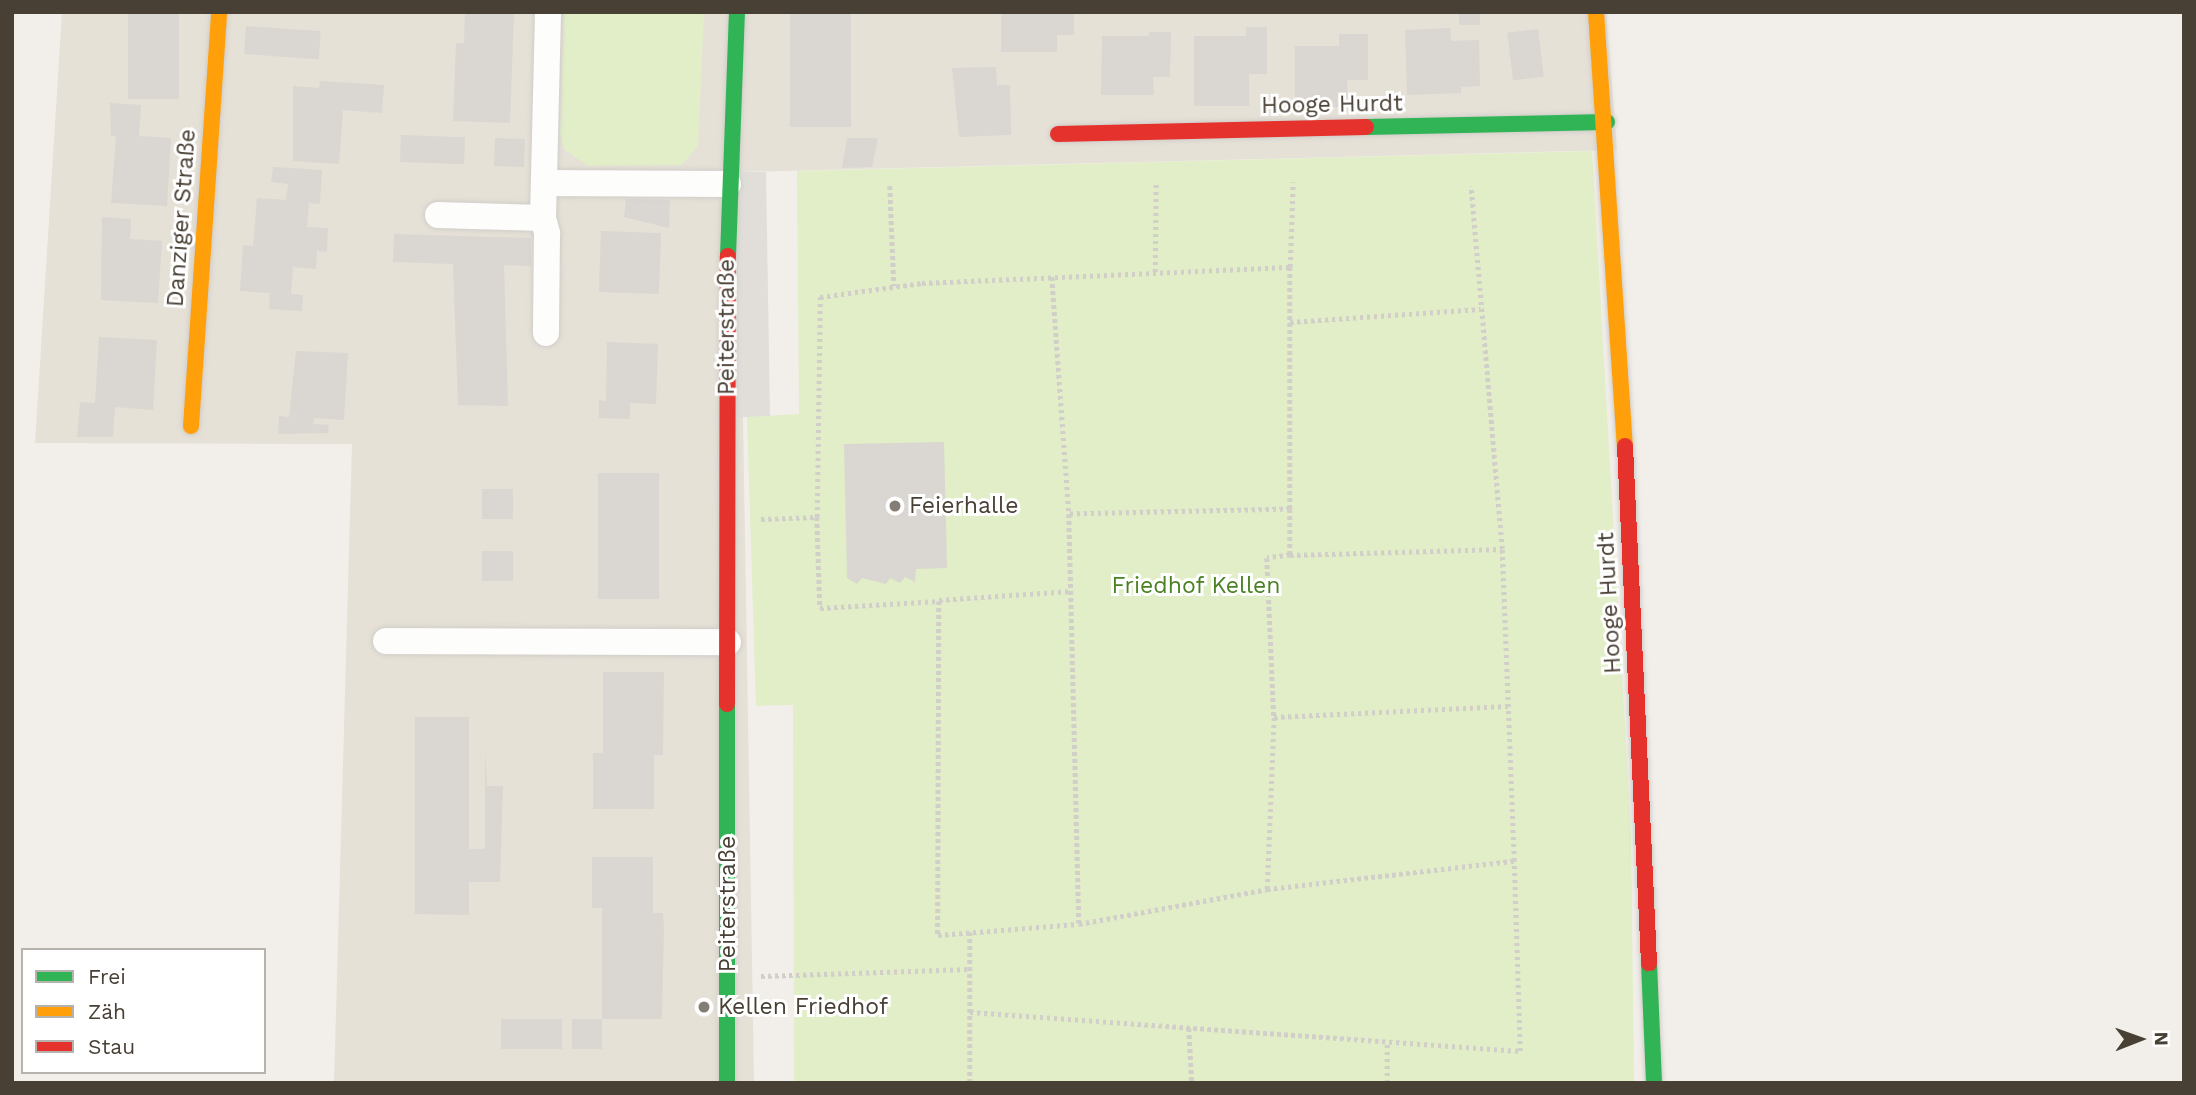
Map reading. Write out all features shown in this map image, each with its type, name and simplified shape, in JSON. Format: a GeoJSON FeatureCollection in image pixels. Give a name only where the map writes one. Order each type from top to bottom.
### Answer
{"type":"FeatureCollection","features":[{"type":"Feature","properties":{"kind":"street","name":"Danziger Straße"},"geometry":{"type":"LineString","coordinates":[[191,426],[219,12]]}},
{"type":"Feature","properties":{"kind":"street"},"geometry":{"type":"LineString","coordinates":[[546,333],[547,233],[543,218],[548,12]]}},
{"type":"Feature","properties":{"kind":"street","name":"Peiterstraße"},"geometry":{"type":"LineString","coordinates":[[727,1083],[728,184],[737,12]]}},
{"type":"Feature","properties":{"kind":"street","name":"Hooge Hurdt"},"geometry":{"type":"LineString","coordinates":[[1595,12],[1607,122],[1654,1083]]}},
{"type":"Feature","properties":{"kind":"street","name":"Hooge Hurdt"},"geometry":{"type":"LineString","coordinates":[[1058,134],[1607,122]]}},
{"type":"Feature","properties":{"kind":"street"},"geometry":{"type":"LineString","coordinates":[[544,183],[728,184]]}},
{"type":"Feature","properties":{"kind":"street"},"geometry":{"type":"LineString","coordinates":[[438,215],[543,218]]}},
{"type":"Feature","properties":{"kind":"street"},"geometry":{"type":"LineString","coordinates":[[386,641],[728,642]]}},
{"type":"Feature","properties":{"kind":"path"},"geometry":{"type":"LineString","coordinates":[[1155,272],[1156,182]]}},
{"type":"Feature","properties":{"kind":"path"},"geometry":{"type":"LineString","coordinates":[[1290,555],[1290,267],[1293,182]]}},
{"type":"Feature","properties":{"kind":"path"},"geometry":{"type":"LineString","coordinates":[[890,186],[894,286]]}},
{"type":"Feature","properties":{"kind":"path"},"geometry":{"type":"LineString","coordinates":[[970,1012],[1520,1051],[1502,549],[1471,186]]}},
{"type":"Feature","properties":{"kind":"path"},"geometry":{"type":"LineString","coordinates":[[1071,590],[820,608],[817,517],[820,297],[894,286],[1290,267]]}},
{"type":"Feature","properties":{"kind":"path"},"geometry":{"type":"LineString","coordinates":[[1052,277],[1069,514],[1079,924]]}},
{"type":"Feature","properties":{"kind":"path"},"geometry":{"type":"LineString","coordinates":[[1290,322],[1481,309]]}},
{"type":"Feature","properties":{"kind":"path"},"geometry":{"type":"LineString","coordinates":[[1069,514],[1290,509]]}},
{"type":"Feature","properties":{"kind":"path"},"geometry":{"type":"LineString","coordinates":[[726,520],[817,517]]}},
{"type":"Feature","properties":{"kind":"path"},"geometry":{"type":"LineString","coordinates":[[1267,890],[1274,717],[1267,558],[1290,555],[1502,549]]}},
{"type":"Feature","properties":{"kind":"path"},"geometry":{"type":"LineString","coordinates":[[939,600],[938,935],[1079,924],[1267,890],[1514,861]]}},
{"type":"Feature","properties":{"kind":"path"},"geometry":{"type":"LineString","coordinates":[[1274,717],[1508,706]]}},
{"type":"Feature","properties":{"kind":"path"},"geometry":{"type":"LineString","coordinates":[[970,932],[970,1083]]}},
{"type":"Feature","properties":{"kind":"path"},"geometry":{"type":"LineString","coordinates":[[728,977],[970,969]]}},
{"type":"Feature","properties":{"kind":"path"},"geometry":{"type":"LineString","coordinates":[[1189,1028],[1192,1083]]}},
{"type":"Feature","properties":{"kind":"path"},"geometry":{"type":"LineString","coordinates":[[1387,1042],[1387,1083]]}},
{"type":"Feature","properties":{"kind":"shaded area"},"geometry":{"type":"Polygon","coordinates":[[[62,12],[1606,12],[1617,150],[739,172],[754,1083],[334,1083],[352,444],[35,443],[62,12]]]}},
{"type":"Feature","properties":{"kind":"shaded area"},"geometry":{"type":"Polygon","coordinates":[[[739,172],[766,172],[770,416],[726,418],[739,172]]]}},
{"type":"Feature","properties":{"kind":"green space"},"geometry":{"type":"Polygon","coordinates":[[[564,12],[704,12],[698,146],[682,165],[588,166],[564,149],[560,136],[564,12]]]}},
{"type":"Feature","properties":{"kind":"green space","name":"Friedhof Kellen"},"geometry":{"type":"Polygon","coordinates":[[[1592,151],[1631,832],[1634,1083],[794,1083],[793,705],[756,706],[747,417],[799,414],[797,171],[1592,151]]]}},
{"type":"Feature","properties":{"kind":"building"},"geometry":{"type":"Polygon","coordinates":[[[128,12],[179,12],[179,99],[128,99],[128,12]]]}},
{"type":"Feature","properties":{"kind":"building"},"geometry":{"type":"Polygon","coordinates":[[[465,12],[514,12],[510,123],[453,121],[456,43],[464,43],[465,12]]]}},
{"type":"Feature","properties":{"kind":"building"},"geometry":{"type":"Polygon","coordinates":[[[790,12],[851,12],[851,127],[790,127],[790,12]]]}},
{"type":"Feature","properties":{"kind":"building"},"geometry":{"type":"Polygon","coordinates":[[[1001,12],[1074,12],[1074,35],[1057,35],[1057,52],[1001,52],[1001,12]]]}},
{"type":"Feature","properties":{"kind":"building"},"geometry":{"type":"Polygon","coordinates":[[[1459,12],[1480,12],[1480,25],[1459,25],[1459,12]]]}},
{"type":"Feature","properties":{"kind":"building"},"geometry":{"type":"Polygon","coordinates":[[[246,26],[321,31],[319,59],[244,54],[246,26]]]}},
{"type":"Feature","properties":{"kind":"building"},"geometry":{"type":"Polygon","coordinates":[[[1246,27],[1267,27],[1267,74],[1249,74],[1249,106],[1194,106],[1194,36],[1246,36],[1246,27]]]}},
{"type":"Feature","properties":{"kind":"building"},"geometry":{"type":"Polygon","coordinates":[[[1450,28],[1451,41],[1479,40],[1480,86],[1461,87],[1461,93],[1407,95],[1405,30],[1450,28]]]}},
{"type":"Feature","properties":{"kind":"building"},"geometry":{"type":"Polygon","coordinates":[[[1538,29],[1544,77],[1513,80],[1507,33],[1538,29]]]}},
{"type":"Feature","properties":{"kind":"building"},"geometry":{"type":"Polygon","coordinates":[[[1149,32],[1171,32],[1170,77],[1153,77],[1154,95],[1101,95],[1102,36],[1149,36],[1149,32]]]}},
{"type":"Feature","properties":{"kind":"building"},"geometry":{"type":"Polygon","coordinates":[[[1339,34],[1368,34],[1368,80],[1347,80],[1348,107],[1295,107],[1295,46],[1339,46],[1339,34]]]}},
{"type":"Feature","properties":{"kind":"building"},"geometry":{"type":"Polygon","coordinates":[[[996,67],[997,85],[1010,85],[1011,135],[959,137],[952,68],[996,67]]]}},
{"type":"Feature","properties":{"kind":"building"},"geometry":{"type":"Polygon","coordinates":[[[320,81],[384,85],[382,113],[343,110],[339,164],[293,161],[293,86],[319,88],[320,81]]]}},
{"type":"Feature","properties":{"kind":"building"},"geometry":{"type":"Polygon","coordinates":[[[110,103],[141,105],[139,136],[171,138],[167,206],[111,203],[116,136],[111,136],[110,103]]]}},
{"type":"Feature","properties":{"kind":"building"},"geometry":{"type":"Polygon","coordinates":[[[401,135],[465,137],[464,164],[400,162],[401,135]]]}},
{"type":"Feature","properties":{"kind":"building"},"geometry":{"type":"Polygon","coordinates":[[[495,138],[525,139],[524,167],[494,166],[495,138]]]}},
{"type":"Feature","properties":{"kind":"building"},"geometry":{"type":"Polygon","coordinates":[[[847,138],[878,138],[872,167],[842,168],[847,138]]]}},
{"type":"Feature","properties":{"kind":"building"},"geometry":{"type":"Polygon","coordinates":[[[273,167],[322,170],[320,204],[309,203],[307,227],[328,228],[327,252],[317,251],[316,269],[293,267],[291,294],[303,295],[302,311],[269,309],[270,293],[240,291],[243,245],[253,246],[257,198],[286,200],[288,184],[271,182],[273,167]]]}},
{"type":"Feature","properties":{"kind":"building"},"geometry":{"type":"Polygon","coordinates":[[[626,199],[670,200],[669,228],[624,217],[626,199]]]}},
{"type":"Feature","properties":{"kind":"building"},"geometry":{"type":"Polygon","coordinates":[[[102,217],[131,219],[130,239],[162,241],[158,303],[101,300],[102,217]]]}},
{"type":"Feature","properties":{"kind":"building"},"geometry":{"type":"Polygon","coordinates":[[[601,231],[661,233],[659,294],[599,292],[601,231]]]}},
{"type":"Feature","properties":{"kind":"building"},"geometry":{"type":"Polygon","coordinates":[[[394,234],[531,238],[531,266],[504,265],[508,406],[458,405],[453,264],[393,262],[394,234]]]}},
{"type":"Feature","properties":{"kind":"building"},"geometry":{"type":"Polygon","coordinates":[[[99,337],[157,340],[153,410],[115,407],[113,437],[77,437],[80,402],[95,403],[99,337]]]}},
{"type":"Feature","properties":{"kind":"building"},"geometry":{"type":"Polygon","coordinates":[[[607,342],[658,344],[656,404],[630,403],[630,419],[599,418],[599,400],[606,401],[607,342]]]}},
{"type":"Feature","properties":{"kind":"building"},"geometry":{"type":"Polygon","coordinates":[[[296,351],[348,353],[344,420],[314,418],[313,424],[329,425],[328,433],[278,434],[279,416],[289,417],[296,351]]]}},
{"type":"Feature","properties":{"kind":"building","name":"Feierhalle"},"geometry":{"type":"Polygon","coordinates":[[[944,442],[947,568],[916,569],[915,582],[905,577],[900,583],[890,578],[886,584],[862,578],[857,584],[847,578],[844,444],[944,442]]]}},
{"type":"Feature","properties":{"kind":"building"},"geometry":{"type":"Polygon","coordinates":[[[598,473],[659,473],[659,599],[598,599],[598,473]]]}},
{"type":"Feature","properties":{"kind":"building"},"geometry":{"type":"Polygon","coordinates":[[[482,489],[513,489],[513,519],[482,519],[482,489]]]}},
{"type":"Feature","properties":{"kind":"building"},"geometry":{"type":"Polygon","coordinates":[[[482,551],[513,551],[513,581],[482,581],[482,551]]]}},
{"type":"Feature","properties":{"kind":"building"},"geometry":{"type":"Polygon","coordinates":[[[603,672],[664,672],[663,755],[654,755],[654,809],[593,809],[593,753],[603,753],[603,672]]]}},
{"type":"Feature","properties":{"kind":"building"},"geometry":{"type":"Polygon","coordinates":[[[415,717],[469,717],[469,849],[485,849],[485,751],[487,786],[503,786],[500,882],[469,882],[469,915],[415,914],[415,717]]]}},
{"type":"Feature","properties":{"kind":"building"},"geometry":{"type":"Polygon","coordinates":[[[592,857],[653,857],[653,913],[663,913],[664,927],[662,1019],[602,1019],[602,908],[592,908],[592,857]]]}},
{"type":"Feature","properties":{"kind":"building"},"geometry":{"type":"Polygon","coordinates":[[[501,1019],[562,1019],[562,1049],[501,1049],[501,1019]]]}},
{"type":"Feature","properties":{"kind":"building"},"geometry":{"type":"Polygon","coordinates":[[[572,1019],[602,1019],[602,1049],[572,1049],[572,1019]]]}},
{"type":"Feature","properties":{"kind":"traffic: fast"},"geometry":{"type":"LineString","coordinates":[[728,256],[737,12]]}},
{"type":"Feature","properties":{"kind":"traffic: fast"},"geometry":{"type":"LineString","coordinates":[[1366,127],[1607,122]]}},
{"type":"Feature","properties":{"kind":"traffic: fast"},"geometry":{"type":"LineString","coordinates":[[727,704],[727,1083]]}},
{"type":"Feature","properties":{"kind":"traffic: fast"},"geometry":{"type":"LineString","coordinates":[[1649,963],[1654,1083]]}},
{"type":"Feature","properties":{"kind":"traffic: slow"},"geometry":{"type":"LineString","coordinates":[[191,426],[219,12]]}},
{"type":"Feature","properties":{"kind":"traffic: slow"},"geometry":{"type":"LineString","coordinates":[[1596,12],[1625,446]]}},
{"type":"Feature","properties":{"kind":"traffic: jam"},"geometry":{"type":"LineString","coordinates":[[1058,134],[1366,127]]}},
{"type":"Feature","properties":{"kind":"traffic: jam"},"geometry":{"type":"LineString","coordinates":[[727,704],[728,256]]}},
{"type":"Feature","properties":{"kind":"traffic: jam"},"geometry":{"type":"LineString","coordinates":[[1625,446],[1649,963]]}},
{"type":"Feature","properties":{"kind":"place","name":"Feierhalle"},"geometry":{"type":"Point","coordinates":[895,506]}},
{"type":"Feature","properties":{"kind":"place","name":"Kellen Friedhof"},"geometry":{"type":"Point","coordinates":[704,1007]}}]}
